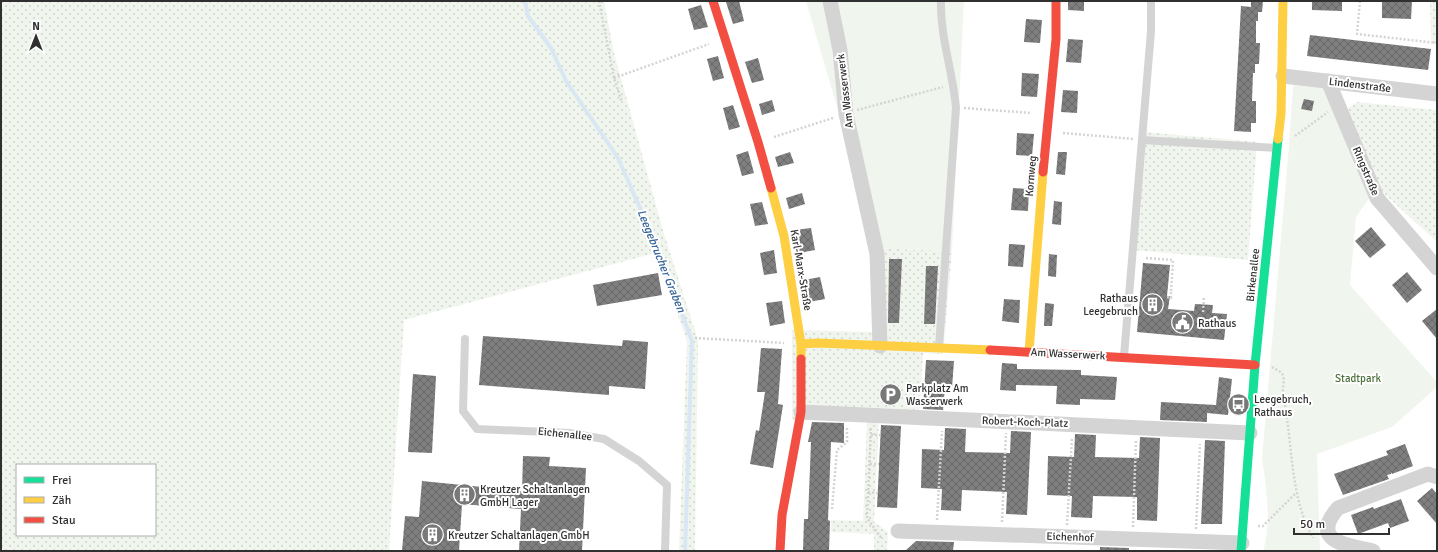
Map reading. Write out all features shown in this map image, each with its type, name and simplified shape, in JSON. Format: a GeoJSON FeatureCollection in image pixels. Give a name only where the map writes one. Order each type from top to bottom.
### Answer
{"type":"FeatureCollection","features":[{"type":"Feature","properties":{"kind":"street","name":"Karl-Marx-Straße"},"geometry":{"type":"LineString","coordinates":[[713,1],[758,142],[784,236],[801,344],[801,412],[782,515],[780,551]]}},
{"type":"Feature","properties":{"kind":"street","name":"Am Wasserwerk"},"geometry":{"type":"LineString","coordinates":[[830,1],[840,50],[846,114],[877,254],[880,346]]}},
{"type":"Feature","properties":{"kind":"street","name":"Kornweg"},"geometry":{"type":"LineString","coordinates":[[1029,352],[1048,114],[1056,39],[1056,1]]}},
{"type":"Feature","properties":{"kind":"street","name":"Birkenallee"},"geometry":{"type":"LineString","coordinates":[[1242,547],[1255,365],[1278,148],[1283,76],[1283,1]]}},
{"type":"Feature","properties":{"kind":"street","name":"Lindenstraße"},"geometry":{"type":"LineString","coordinates":[[1283,76],[1437,94]]}},
{"type":"Feature","properties":{"kind":"street","name":"Ringstraße"},"geometry":{"type":"LineString","coordinates":[[1328,81],[1377,198],[1437,268]]}},
{"type":"Feature","properties":{"kind":"street","name":"Am Wasserwerk"},"geometry":{"type":"LineString","coordinates":[[801,344],[1029,352],[1255,365]]}},
{"type":"Feature","properties":{"kind":"street","name":"Robert-Koch-Platz"},"geometry":{"type":"LineString","coordinates":[[801,412],[1250,433]]}},
{"type":"Feature","properties":{"kind":"street"},"geometry":{"type":"LineString","coordinates":[[1373,551],[1337,543],[1330,536],[1327,529],[1330,517],[1338,508],[1428,474],[1437,477]]}},
{"type":"Feature","properties":{"kind":"street","name":"Eichenhof"},"geometry":{"type":"LineString","coordinates":[[898,531],[1195,541],[1242,547]]}},
{"type":"Feature","properties":{"kind":"lane"},"geometry":{"type":"LineString","coordinates":[[938,348],[956,108],[954,85],[941,20],[942,1]]}},
{"type":"Feature","properties":{"kind":"lane"},"geometry":{"type":"LineString","coordinates":[[1124,357],[1151,31],[1151,1]]}},
{"type":"Feature","properties":{"kind":"lane"},"geometry":{"type":"LineString","coordinates":[[1142,140],[1278,148]]}},
{"type":"Feature","properties":{"kind":"lane","name":"Eichenallee"},"geometry":{"type":"LineString","coordinates":[[465,339],[463,411],[477,429],[569,433],[604,439],[639,461],[667,486],[666,551]]}},
{"type":"Feature","properties":{"kind":"path"},"geometry":{"type":"LineString","coordinates":[[599,1],[614,78],[622,102]]}},
{"type":"Feature","properties":{"kind":"path"},"geometry":{"type":"LineString","coordinates":[[1360,1],[1357,34],[1437,43]]}},
{"type":"Feature","properties":{"kind":"path"},"geometry":{"type":"LineString","coordinates":[[614,78],[725,38]]}},
{"type":"Feature","properties":{"kind":"path"},"geometry":{"type":"LineString","coordinates":[[758,142],[846,114],[954,85]]}},
{"type":"Feature","properties":{"kind":"path"},"geometry":{"type":"LineString","coordinates":[[1278,148],[1338,104]]}},
{"type":"Feature","properties":{"kind":"path"},"geometry":{"type":"LineString","coordinates":[[956,108],[1048,114]]}},
{"type":"Feature","properties":{"kind":"path"},"geometry":{"type":"LineString","coordinates":[[1047,131],[1142,140]]}},
{"type":"Feature","properties":{"kind":"path"},"geometry":{"type":"LineString","coordinates":[[1146,258],[1173,260],[1172,293],[1171,298],[1167,298]]}},
{"type":"Feature","properties":{"kind":"path"},"geometry":{"type":"LineString","coordinates":[[1203,312],[1204,296]]}},
{"type":"Feature","properties":{"kind":"path"},"geometry":{"type":"LineString","coordinates":[[694,338],[801,344]]}},
{"type":"Feature","properties":{"kind":"path"},"geometry":{"type":"LineString","coordinates":[[1255,365],[1271,367],[1282,372],[1284,377],[1283,392],[1287,411],[1296,493],[1304,521],[1313,538]]}},
{"type":"Feature","properties":{"kind":"path"},"geometry":{"type":"LineString","coordinates":[[832,509],[837,450],[847,442],[847,414]]}},
{"type":"Feature","properties":{"kind":"path"},"geometry":{"type":"LineString","coordinates":[[872,415],[867,518],[882,539]]}},
{"type":"Feature","properties":{"kind":"path"},"geometry":{"type":"LineString","coordinates":[[937,533],[942,418]]}},
{"type":"Feature","properties":{"kind":"path"},"geometry":{"type":"LineString","coordinates":[[1001,535],[1007,421]]}},
{"type":"Feature","properties":{"kind":"path"},"geometry":{"type":"LineString","coordinates":[[1066,537],[1072,424]]}},
{"type":"Feature","properties":{"kind":"path"},"geometry":{"type":"LineString","coordinates":[[1132,539],[1137,427]]}},
{"type":"Feature","properties":{"kind":"path"},"geometry":{"type":"LineString","coordinates":[[1195,541],[1200,430]]}},
{"type":"Feature","properties":{"kind":"path"},"geometry":{"type":"LineString","coordinates":[[871,435],[880,435]]}},
{"type":"Feature","properties":{"kind":"path"},"geometry":{"type":"LineString","coordinates":[[870,464],[879,464]]}},
{"type":"Feature","properties":{"kind":"path"},"geometry":{"type":"LineString","coordinates":[[868,492],[877,493]]}},
{"type":"Feature","properties":{"kind":"path"},"geometry":{"type":"LineString","coordinates":[[1243,525],[1263,526],[1296,493]]}},
{"type":"Feature","properties":{"kind":"green space"},"geometry":{"type":"Polygon","coordinates":[[[1,1],[604,1],[614,53],[664,234],[698,340],[695,551],[679,551],[687,341],[655,253],[404,320],[389,551],[1,551],[1,1]]]}},
{"type":"Feature","properties":{"kind":"green space"},"geometry":{"type":"Polygon","coordinates":[[[806,1],[964,1],[952,251],[869,248],[839,114],[806,1]]]}},
{"type":"Feature","properties":{"kind":"green space"},"geometry":{"type":"Polygon","coordinates":[[[1430,1],[1437,1],[1437,45],[1431,44],[1430,1]]]}},
{"type":"Feature","properties":{"kind":"green space","name":"Stadtpark"},"geometry":{"type":"Polygon","coordinates":[[[1293,85],[1339,90],[1377,187],[1356,217],[1350,285],[1437,382],[1437,387],[1392,427],[1317,454],[1320,551],[1263,551],[1266,540],[1268,517],[1262,458],[1293,85]]]}},
{"type":"Feature","properties":{"kind":"green space"},"geometry":{"type":"Polygon","coordinates":[[[1357,102],[1437,110],[1437,242],[1377,187],[1346,110],[1357,102]]]}},
{"type":"Feature","properties":{"kind":"green space"},"geometry":{"type":"Polygon","coordinates":[[[1145,132],[1257,142],[1248,260],[1133,250],[1145,132]]]}},
{"type":"Feature","properties":{"kind":"green space"},"geometry":{"type":"Polygon","coordinates":[[[869,248],[952,251],[943,354],[923,353],[919,423],[879,420],[874,522],[888,532],[887,551],[874,551],[874,534],[831,532],[831,520],[863,521],[867,422],[792,420],[792,330],[874,332],[873,287],[869,248]]]}},
{"type":"Feature","properties":{"kind":"building"},"geometry":{"type":"Polygon","coordinates":[[[739,1],[744,21],[733,24],[726,2],[739,1]]]}},
{"type":"Feature","properties":{"kind":"building"},"geometry":{"type":"Polygon","coordinates":[[[1068,1],[1084,1],[1084,11],[1068,10],[1068,1]]]}},
{"type":"Feature","properties":{"kind":"building"},"geometry":{"type":"Polygon","coordinates":[[[1251,1],[1263,1],[1262,12],[1258,12],[1258,21],[1256,21],[1256,43],[1260,43],[1259,64],[1255,64],[1255,73],[1253,73],[1252,101],[1256,101],[1256,123],[1251,123],[1251,132],[1234,131],[1241,6],[1251,7],[1251,1]]]}},
{"type":"Feature","properties":{"kind":"building"},"geometry":{"type":"Polygon","coordinates":[[[1312,1],[1342,1],[1342,11],[1312,10],[1312,1]]]}},
{"type":"Feature","properties":{"kind":"building"},"geometry":{"type":"Polygon","coordinates":[[[1382,1],[1412,1],[1411,19],[1382,18],[1382,1]]]}},
{"type":"Feature","properties":{"kind":"building"},"geometry":{"type":"Polygon","coordinates":[[[701,5],[708,27],[694,30],[688,9],[701,5]]]}},
{"type":"Feature","properties":{"kind":"building"},"geometry":{"type":"Polygon","coordinates":[[[1026,19],[1042,20],[1040,43],[1024,42],[1026,19]]]}},
{"type":"Feature","properties":{"kind":"building"},"geometry":{"type":"Polygon","coordinates":[[[1310,35],[1431,49],[1428,70],[1307,56],[1310,35]]]}},
{"type":"Feature","properties":{"kind":"building"},"geometry":{"type":"Polygon","coordinates":[[[1068,39],[1083,40],[1081,63],[1066,62],[1068,39]]]}},
{"type":"Feature","properties":{"kind":"building"},"geometry":{"type":"Polygon","coordinates":[[[718,56],[724,78],[713,81],[707,59],[718,56]]]}},
{"type":"Feature","properties":{"kind":"building"},"geometry":{"type":"Polygon","coordinates":[[[758,58],[764,80],[752,83],[745,62],[758,58]]]}},
{"type":"Feature","properties":{"kind":"building"},"geometry":{"type":"Polygon","coordinates":[[[1022,73],[1039,74],[1037,97],[1021,96],[1022,73]]]}},
{"type":"Feature","properties":{"kind":"building"},"geometry":{"type":"Polygon","coordinates":[[[1063,90],[1078,91],[1077,113],[1061,112],[1063,90]]]}},
{"type":"Feature","properties":{"kind":"building"},"geometry":{"type":"Polygon","coordinates":[[[1304,99],[1314,101],[1312,111],[1301,109],[1304,99]]]}},
{"type":"Feature","properties":{"kind":"building"},"geometry":{"type":"Polygon","coordinates":[[[772,100],[775,111],[762,115],[759,104],[772,100]]]}},
{"type":"Feature","properties":{"kind":"building"},"geometry":{"type":"Polygon","coordinates":[[[733,105],[740,127],[729,130],[723,108],[733,105]]]}},
{"type":"Feature","properties":{"kind":"building"},"geometry":{"type":"Polygon","coordinates":[[[1017,133],[1034,134],[1032,156],[1016,155],[1017,133]]]}},
{"type":"Feature","properties":{"kind":"building"},"geometry":{"type":"Polygon","coordinates":[[[748,151],[754,173],[742,176],[736,155],[748,151]]]}},
{"type":"Feature","properties":{"kind":"building"},"geometry":{"type":"Polygon","coordinates":[[[790,152],[794,163],[778,167],[775,157],[790,152]]]}},
{"type":"Feature","properties":{"kind":"building"},"geometry":{"type":"Polygon","coordinates":[[[1058,152],[1067,152],[1065,175],[1056,174],[1058,152]]]}},
{"type":"Feature","properties":{"kind":"building"},"geometry":{"type":"Polygon","coordinates":[[[1013,188],[1029,189],[1028,211],[1011,210],[1013,188]]]}},
{"type":"Feature","properties":{"kind":"building"},"geometry":{"type":"Polygon","coordinates":[[[802,193],[805,204],[789,209],[786,198],[802,193]]]}},
{"type":"Feature","properties":{"kind":"building"},"geometry":{"type":"Polygon","coordinates":[[[1054,201],[1062,202],[1061,225],[1052,224],[1054,201]]]}},
{"type":"Feature","properties":{"kind":"building"},"geometry":{"type":"Polygon","coordinates":[[[762,202],[768,224],[755,226],[750,204],[762,202]]]}},
{"type":"Feature","properties":{"kind":"building"},"geometry":{"type":"Polygon","coordinates":[[[1371,227],[1386,245],[1370,258],[1355,241],[1371,227]]]}},
{"type":"Feature","properties":{"kind":"building"},"geometry":{"type":"Polygon","coordinates":[[[811,228],[815,250],[799,253],[795,230],[811,228]]]}},
{"type":"Feature","properties":{"kind":"building"},"geometry":{"type":"Polygon","coordinates":[[[1009,244],[1025,245],[1023,267],[1008,266],[1009,244]]]}},
{"type":"Feature","properties":{"kind":"building"},"geometry":{"type":"Polygon","coordinates":[[[774,250],[777,273],[764,275],[760,253],[774,250]]]}},
{"type":"Feature","properties":{"kind":"building"},"geometry":{"type":"Polygon","coordinates":[[[1049,254],[1057,255],[1056,277],[1048,276],[1049,254]]]}},
{"type":"Feature","properties":{"kind":"building"},"geometry":{"type":"Polygon","coordinates":[[[889,259],[902,259],[899,323],[888,323],[889,259]]]}},
{"type":"Feature","properties":{"kind":"building","name":"Rathaus Leegebruch"},"geometry":{"type":"Polygon","coordinates":[[[1143,263],[1170,265],[1167,296],[1170,296],[1168,309],[1194,311],[1195,304],[1213,305],[1212,313],[1227,314],[1224,340],[1137,332],[1143,263]]]}},
{"type":"Feature","properties":{"kind":"building"},"geometry":{"type":"Polygon","coordinates":[[[926,266],[938,266],[935,324],[924,324],[926,266]]]}},
{"type":"Feature","properties":{"kind":"building"},"geometry":{"type":"Polygon","coordinates":[[[1407,272],[1422,290],[1407,303],[1392,285],[1407,272]]]}},
{"type":"Feature","properties":{"kind":"building"},"geometry":{"type":"Polygon","coordinates":[[[658,273],[662,295],[597,306],[593,285],[658,273]]]}},
{"type":"Feature","properties":{"kind":"building"},"geometry":{"type":"Polygon","coordinates":[[[820,277],[825,299],[809,302],[804,280],[820,277]]]}},
{"type":"Feature","properties":{"kind":"building"},"geometry":{"type":"Polygon","coordinates":[[[1004,299],[1020,300],[1019,323],[1002,321],[1004,299]]]}},
{"type":"Feature","properties":{"kind":"building"},"geometry":{"type":"Polygon","coordinates":[[[782,301],[785,323],[770,326],[766,303],[782,301]]]}},
{"type":"Feature","properties":{"kind":"building"},"geometry":{"type":"Polygon","coordinates":[[[1045,303],[1054,304],[1052,326],[1044,326],[1045,303]]]}},
{"type":"Feature","properties":{"kind":"building"},"geometry":{"type":"Polygon","coordinates":[[[1437,309],[1437,339],[1422,321],[1437,309]]]}},
{"type":"Feature","properties":{"kind":"building"},"geometry":{"type":"Polygon","coordinates":[[[483,336],[622,346],[623,340],[648,342],[645,389],[609,386],[609,395],[479,385],[483,336]]]}},
{"type":"Feature","properties":{"kind":"building"},"geometry":{"type":"Polygon","coordinates":[[[761,348],[782,349],[778,404],[783,405],[773,468],[750,464],[756,430],[759,431],[765,392],[757,392],[761,348]]]}},
{"type":"Feature","properties":{"kind":"building"},"geometry":{"type":"Polygon","coordinates":[[[926,360],[954,361],[952,388],[945,387],[943,410],[923,409],[926,360]]]}},
{"type":"Feature","properties":{"kind":"building"},"geometry":{"type":"Polygon","coordinates":[[[1002,363],[1017,364],[1017,369],[1081,370],[1081,375],[1117,377],[1115,400],[1080,399],[1080,405],[1056,404],[1057,386],[1016,385],[1016,391],[1000,390],[1002,363]]]}},
{"type":"Feature","properties":{"kind":"building"},"geometry":{"type":"Polygon","coordinates":[[[413,374],[436,376],[432,453],[408,452],[413,374]]]}},
{"type":"Feature","properties":{"kind":"building"},"geometry":{"type":"Polygon","coordinates":[[[1219,377],[1232,379],[1228,415],[1207,413],[1207,422],[1160,420],[1161,402],[1216,405],[1219,377]]]}},
{"type":"Feature","properties":{"kind":"building"},"geometry":{"type":"Polygon","coordinates":[[[812,422],[844,423],[844,443],[831,442],[828,520],[830,521],[829,551],[803,551],[804,519],[808,519],[811,442],[808,442],[812,422]]]}},
{"type":"Feature","properties":{"kind":"building"},"geometry":{"type":"Polygon","coordinates":[[[881,425],[901,426],[897,508],[877,507],[881,425]]]}},
{"type":"Feature","properties":{"kind":"building"},"geometry":{"type":"Polygon","coordinates":[[[945,428],[966,429],[965,452],[1010,453],[1011,431],[1031,432],[1027,515],[1006,514],[1007,492],[962,490],[961,511],[941,510],[942,489],[921,488],[922,449],[944,450],[945,428]]]}},
{"type":"Feature","properties":{"kind":"building"},"geometry":{"type":"Polygon","coordinates":[[[1075,434],[1096,435],[1095,457],[1139,458],[1140,437],[1160,438],[1157,521],[1137,520],[1137,497],[1093,496],[1092,518],[1071,517],[1072,496],[1047,495],[1048,456],[1074,457],[1075,434]]]}},
{"type":"Feature","properties":{"kind":"building"},"geometry":{"type":"Polygon","coordinates":[[[1205,440],[1225,441],[1222,524],[1201,524],[1205,440]]]}},
{"type":"Feature","properties":{"kind":"building"},"geometry":{"type":"Polygon","coordinates":[[[1405,444],[1413,466],[1392,474],[1391,472],[1391,474],[1387,475],[1389,479],[1343,495],[1334,474],[1388,455],[1386,451],[1405,444]]]}},
{"type":"Feature","properties":{"kind":"building"},"geometry":{"type":"Polygon","coordinates":[[[523,456],[550,457],[549,466],[586,468],[582,551],[519,551],[521,509],[462,504],[459,551],[402,551],[405,516],[419,517],[422,481],[522,491],[523,456]]]}},
{"type":"Feature","properties":{"kind":"building"},"geometry":{"type":"Polygon","coordinates":[[[1432,488],[1437,494],[1437,524],[1417,501],[1432,488]]]}},
{"type":"Feature","properties":{"kind":"building"},"geometry":{"type":"Polygon","coordinates":[[[1401,499],[1409,521],[1390,528],[1388,523],[1358,534],[1351,515],[1373,507],[1374,509],[1401,499]]]}},
{"type":"Feature","properties":{"kind":"building"},"geometry":{"type":"Polygon","coordinates":[[[916,541],[954,542],[953,551],[905,551],[916,541]]]}},
{"type":"Feature","properties":{"kind":"building"},"geometry":{"type":"Polygon","coordinates":[[[1100,547],[1129,548],[1129,551],[1100,551],[1100,547]]]}},
{"type":"Feature","properties":{"kind":"waterway","name":"Leegebrucher Graben"},"geometry":{"type":"LineString","coordinates":[[525,1],[528,16],[551,48],[566,81],[618,158],[658,249],[692,341],[685,551]]}},
{"type":"Feature","properties":{"kind":"traffic: fast"},"geometry":{"type":"LineString","coordinates":[[1241,551],[1255,365],[1278,139]]}},
{"type":"Feature","properties":{"kind":"traffic: slow"},"geometry":{"type":"LineString","coordinates":[[1278,139],[1281,114],[1283,1]]}},
{"type":"Feature","properties":{"kind":"traffic: slow"},"geometry":{"type":"LineString","coordinates":[[1029,352],[1043,172]]}},
{"type":"Feature","properties":{"kind":"traffic: slow"},"geometry":{"type":"LineString","coordinates":[[771,188],[784,236],[801,344],[801,359]]}},
{"type":"Feature","properties":{"kind":"traffic: slow"},"geometry":{"type":"LineString","coordinates":[[801,344],[818,343],[990,350]]}},
{"type":"Feature","properties":{"kind":"traffic: jam"},"geometry":{"type":"LineString","coordinates":[[713,1],[758,142],[771,188]]}},
{"type":"Feature","properties":{"kind":"traffic: jam"},"geometry":{"type":"LineString","coordinates":[[1043,172],[1056,39],[1056,1]]}},
{"type":"Feature","properties":{"kind":"traffic: jam"},"geometry":{"type":"LineString","coordinates":[[990,350],[1255,365]]}},
{"type":"Feature","properties":{"kind":"traffic: jam"},"geometry":{"type":"LineString","coordinates":[[780,551],[782,515],[801,412],[801,359]]}},
{"type":"Feature","properties":{"kind":"place","name":"Rathaus Leegebruch"},"geometry":{"type":"Point","coordinates":[1153,304]}},
{"type":"Feature","properties":{"kind":"place","name":"Rathaus"},"geometry":{"type":"Point","coordinates":[1182,323]}},
{"type":"Feature","properties":{"kind":"place","name":"Parkplatz Am Wasserwerk"},"geometry":{"type":"Point","coordinates":[891,394]}},
{"type":"Feature","properties":{"kind":"place","name":"Leegebruch, Rathaus"},"geometry":{"type":"Point","coordinates":[1238,405]}},
{"type":"Feature","properties":{"kind":"place","name":"Kreutzer Schaltanlagen GmbH Lager"},"geometry":{"type":"Point","coordinates":[464,495]}},
{"type":"Feature","properties":{"kind":"place","name":"Kreutzer Schaltanlagen GmbH"},"geometry":{"type":"Point","coordinates":[432,535]}}]}
